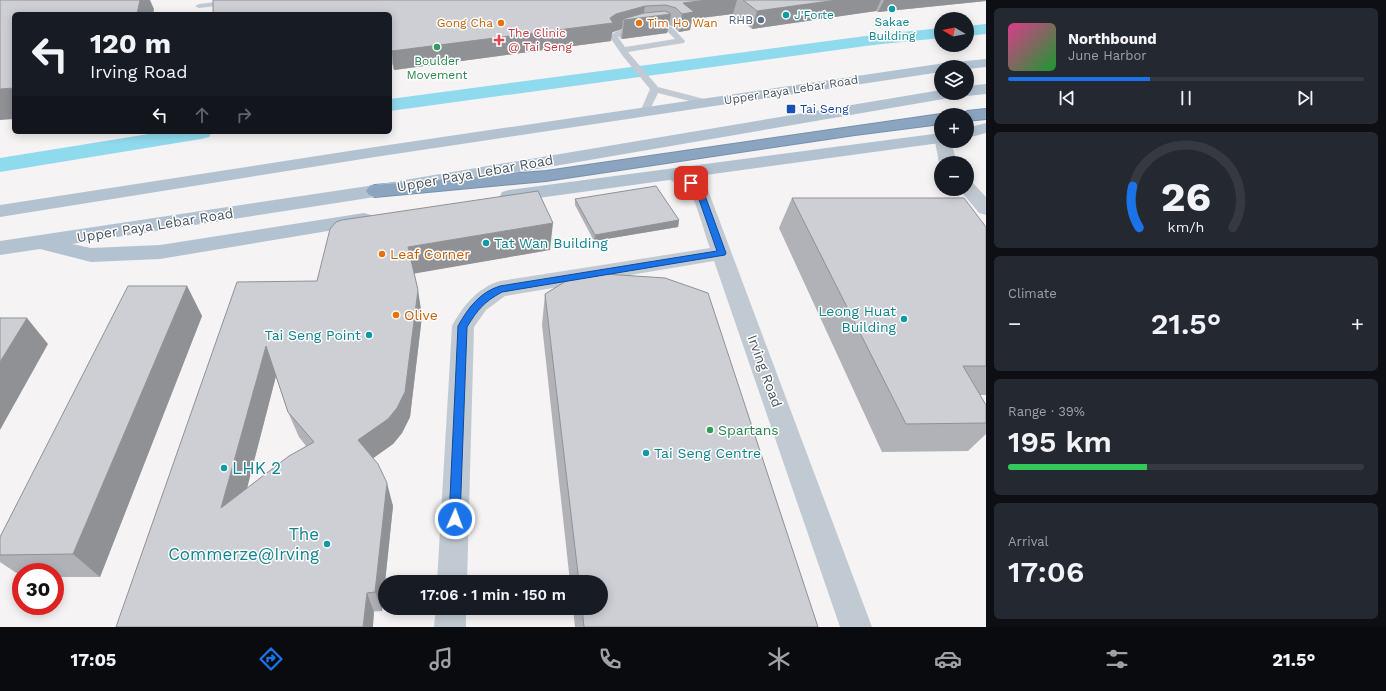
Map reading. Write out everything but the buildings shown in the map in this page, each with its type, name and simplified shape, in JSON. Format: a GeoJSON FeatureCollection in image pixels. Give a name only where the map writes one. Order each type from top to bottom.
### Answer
{"type":"FeatureCollection","features":[{"type":"Feature","properties":{"kind":"highway"},"geometry":{"type":"LineString","coordinates":[[974,115],[986,114]]}},
{"type":"Feature","properties":{"kind":"highway"},"geometry":{"type":"LineString","coordinates":[[375,190],[546,176],[854,130],[934,120]]}},
{"type":"Feature","properties":{"kind":"main road"},"geometry":{"type":"LineString","coordinates":[[974,63],[986,62]]}},
{"type":"Feature","properties":{"kind":"main road","name":"Upper Paya Lebar Road"},"geometry":{"type":"LineString","coordinates":[[0,212],[375,152],[934,69]]}},
{"type":"Feature","properties":{"kind":"main road"},"geometry":{"type":"LineString","coordinates":[[974,90],[986,89]]}},
{"type":"Feature","properties":{"kind":"main road","name":"Upper Paya Lebar Road"},"geometry":{"type":"LineString","coordinates":[[0,248],[375,190],[934,96]]}},
{"type":"Feature","properties":{"kind":"main road"},"geometry":{"type":"LineString","coordinates":[[974,131],[986,128]]}},
{"type":"Feature","properties":{"kind":"main road"},"geometry":{"type":"LineString","coordinates":[[490,200],[934,139]]}},
{"type":"Feature","properties":{"kind":"main road"},"geometry":{"type":"LineString","coordinates":[[37,243],[91,255],[160,252],[381,217]]}},
{"type":"Feature","properties":{"kind":"street","name":"Irving Road"},"geometry":{"type":"LineString","coordinates":[[672,174],[683,178],[699,190],[856,627]]}},
{"type":"Feature","properties":{"kind":"street"},"geometry":{"type":"LineString","coordinates":[[974,195],[986,209]]}},
{"type":"Feature","properties":{"kind":"street"},"geometry":{"type":"LineString","coordinates":[[452,575],[462,326],[482,299],[500,289],[722,253]]}},
{"type":"Feature","properties":{"kind":"street"},"geometry":{"type":"LineString","coordinates":[[450,627],[451,615]]}},
{"type":"Feature","properties":{"kind":"lane"},"geometry":{"type":"LineString","coordinates":[[199,7],[251,0]]}},
{"type":"Feature","properties":{"kind":"lane"},"geometry":{"type":"LineString","coordinates":[[624,52],[681,41],[670,29],[665,27],[623,32],[613,36],[613,39],[624,52],[655,88],[709,103]]}},
{"type":"Feature","properties":{"kind":"lane"},"geometry":{"type":"LineString","coordinates":[[645,112],[655,88]]}},
{"type":"Feature","properties":{"kind":"waterway"},"geometry":{"type":"LineString","coordinates":[[974,30],[986,29]]}},
{"type":"Feature","properties":{"kind":"waterway"},"geometry":{"type":"LineString","coordinates":[[392,105],[873,40],[934,34]]}},
{"type":"Feature","properties":{"kind":"waterway"},"geometry":{"type":"LineString","coordinates":[[0,165],[189,134]]}},
{"type":"Feature","properties":{"kind":"place","name":"Sakae Building"},"geometry":{"type":"Point","coordinates":[892,9]}},
{"type":"Feature","properties":{"kind":"place","name":"J'Forte"},"geometry":{"type":"Point","coordinates":[786,15]}},
{"type":"Feature","properties":{"kind":"place","name":"RHB"},"geometry":{"type":"Point","coordinates":[761,20]}},
{"type":"Feature","properties":{"kind":"place","name":"Gong Cha"},"geometry":{"type":"Point","coordinates":[501,23]}},
{"type":"Feature","properties":{"kind":"place","name":"Tim Ho Wan"},"geometry":{"type":"Point","coordinates":[639,23]}},
{"type":"Feature","properties":{"kind":"place","name":"The Clinic @ Tai Seng"},"geometry":{"type":"Point","coordinates":[499,40]}},
{"type":"Feature","properties":{"kind":"place","name":"Boulder Movement"},"geometry":{"type":"Point","coordinates":[437,47]}},
{"type":"Feature","properties":{"kind":"place","name":"Tai Seng"},"geometry":{"type":"Point","coordinates":[791,109]}},
{"type":"Feature","properties":{"kind":"place","name":"Tat Wan Building"},"geometry":{"type":"Point","coordinates":[486,243]}},
{"type":"Feature","properties":{"kind":"place","name":"Leaf Corner"},"geometry":{"type":"Point","coordinates":[382,254]}},
{"type":"Feature","properties":{"kind":"place","name":"Olive"},"geometry":{"type":"Point","coordinates":[396,315]}},
{"type":"Feature","properties":{"kind":"place","name":"Leong Huat Building"},"geometry":{"type":"Point","coordinates":[904,319]}},
{"type":"Feature","properties":{"kind":"place","name":"Tai Seng Point"},"geometry":{"type":"Point","coordinates":[369,335]}},
{"type":"Feature","properties":{"kind":"place","name":"Spartans"},"geometry":{"type":"Point","coordinates":[710,430]}},
{"type":"Feature","properties":{"kind":"place","name":"Tai Seng Centre"},"geometry":{"type":"Point","coordinates":[646,453]}},
{"type":"Feature","properties":{"kind":"place","name":"LHK 2"},"geometry":{"type":"Point","coordinates":[224,468]}},
{"type":"Feature","properties":{"kind":"place","name":"The Commerze@Irving"},"geometry":{"type":"Point","coordinates":[327,544]}},
{"type":"Feature","properties":{"kind":"route"},"geometry":{"type":"LineString","coordinates":[[455,519],[462,326],[473,310],[482,299],[500,289],[647,267],[722,253],[699,190],[691,183]]}}]}
